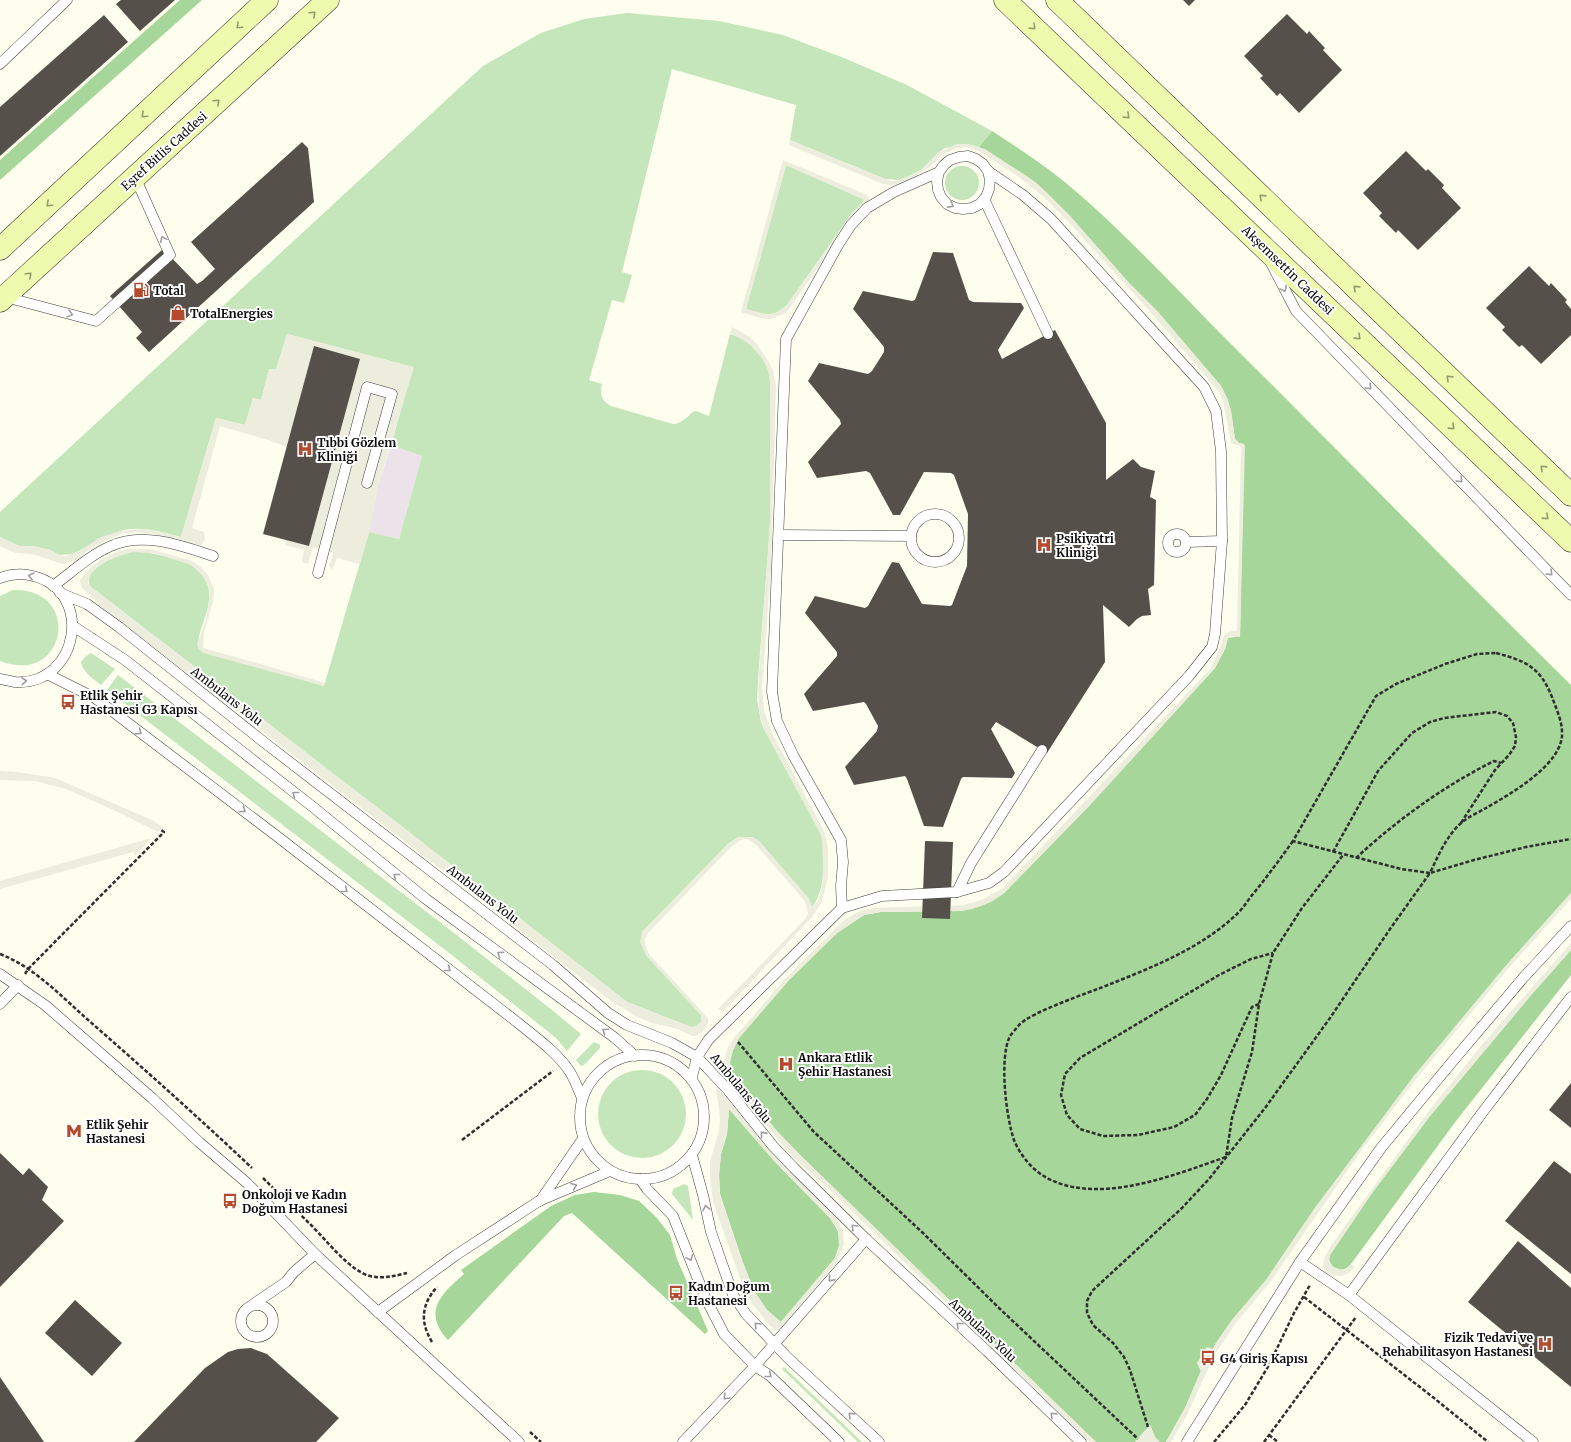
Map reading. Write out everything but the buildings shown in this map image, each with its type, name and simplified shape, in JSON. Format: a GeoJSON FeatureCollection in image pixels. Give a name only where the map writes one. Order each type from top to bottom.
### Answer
{"type":"FeatureCollection","features":[{"type":"Feature","properties":{"kind":"main road"},"geometry":{"type":"LineString","coordinates":[[0,250],[267,0]]}},
{"type":"Feature","properties":{"kind":"main road","name":"Eşref Bitlis Caddesi"},"geometry":{"type":"LineString","coordinates":[[2,299],[328,0]]}},
{"type":"Feature","properties":{"kind":"main road","name":"Akşemsettin Caddesi"},"geometry":{"type":"LineString","coordinates":[[1005,0],[1260,242],[1571,541]]}},
{"type":"Feature","properties":{"kind":"main road"},"geometry":{"type":"LineString","coordinates":[[1057,0],[1571,495]]}},
{"type":"Feature","properties":{"kind":"lane"},"geometry":{"type":"LineString","coordinates":[[0,64],[67,0]]}},
{"type":"Feature","properties":{"kind":"lane"},"geometry":{"type":"LineString","coordinates":[[968,156],[983,164],[988,172],[990,180],[989,189],[984,199],[972,208],[955,208],[947,204],[941,197],[938,190],[937,181],[939,172],[950,160],[968,156]]}},
{"type":"Feature","properties":{"kind":"lane"},"geometry":{"type":"LineString","coordinates":[[842,908],[841,886],[843,862],[841,840],[792,755],[777,721],[772,692],[786,339],[838,245],[851,225],[867,208],[894,192],[939,172]]}},
{"type":"Feature","properties":{"kind":"lane"},"geometry":{"type":"LineString","coordinates":[[692,1077],[698,1057],[710,1039],[842,908],[882,896],[957,892],[989,883],[1004,872],[1204,660],[1212,647],[1215,634],[1222,541],[1221,451],[1216,411],[1204,387],[1051,219],[1024,195],[988,172]]}},
{"type":"Feature","properties":{"kind":"lane"},"geometry":{"type":"LineString","coordinates":[[2,299],[96,321],[170,255],[135,177]]}},
{"type":"Feature","properties":{"kind":"lane"},"geometry":{"type":"LineString","coordinates":[[984,199],[1048,334]]}},
{"type":"Feature","properties":{"kind":"lane"},"geometry":{"type":"LineString","coordinates":[[1260,242],[1296,311],[1571,595]]}},
{"type":"Feature","properties":{"kind":"lane"},"geometry":{"type":"LineString","coordinates":[[318,572],[367,387],[392,394],[367,483]]}},
{"type":"Feature","properties":{"kind":"lane"},"geometry":{"type":"LineString","coordinates":[[939,514],[952,520],[957,527],[959,542],[956,549],[945,560],[937,562],[929,561],[921,558],[915,552],[911,536],[917,521],[924,516],[939,514]]}},
{"type":"Feature","properties":{"kind":"lane"},"geometry":{"type":"LineString","coordinates":[[779,536],[911,536]]}},
{"type":"Feature","properties":{"kind":"lane"},"geometry":{"type":"LineString","coordinates":[[0,679],[15,682],[32,680],[47,674],[61,661],[70,645],[73,626],[69,608],[57,590],[100,551],[126,541],[138,540],[157,541],[213,556]]}},
{"type":"Feature","properties":{"kind":"lane"},"geometry":{"type":"LineString","coordinates":[[1186,542],[1222,541]]}},
{"type":"Feature","properties":{"kind":"lane","name":"Ambulans Yolu"},"geometry":{"type":"LineString","coordinates":[[3,574],[24,574],[40,578],[57,590],[87,604],[119,627],[265,743],[553,965],[608,1013],[627,1025],[672,1043],[698,1057],[728,1090],[773,1146],[866,1239],[987,1351],[1081,1442]]}},
{"type":"Feature","properties":{"kind":"lane"},"geometry":{"type":"LineString","coordinates":[[73,626],[125,660],[313,808],[426,900],[615,1038],[635,1056]]}},
{"type":"Feature","properties":{"kind":"lane"},"geometry":{"type":"LineString","coordinates":[[47,674],[95,698],[517,1022],[542,1042],[563,1063],[573,1077],[582,1098]]}},
{"type":"Feature","properties":{"kind":"lane"},"geometry":{"type":"LineString","coordinates":[[957,892],[971,863],[1042,750]]}},
{"type":"Feature","properties":{"kind":"lane"},"geometry":{"type":"LineString","coordinates":[[1187,1442],[1300,1262],[1381,1148],[1524,977],[1571,926]]}},
{"type":"Feature","properties":{"kind":"lane"},"geometry":{"type":"LineString","coordinates":[[0,974],[18,985],[56,1015],[152,1098],[198,1142],[247,1183],[315,1254],[518,1442]]}},
{"type":"Feature","properties":{"kind":"lane"},"geometry":{"type":"LineString","coordinates":[[0,1004],[18,985]]}},
{"type":"Feature","properties":{"kind":"lane"},"geometry":{"type":"LineString","coordinates":[[1349,1295],[1482,1113],[1571,996]]}},
{"type":"Feature","properties":{"kind":"lane"},"geometry":{"type":"LineString","coordinates":[[647,1054],[667,1059],[692,1077],[704,1105],[705,1126],[699,1145],[687,1162],[670,1174],[650,1179],[629,1179],[610,1171],[594,1157],[582,1140],[579,1118],[582,1098],[592,1079],[608,1065],[621,1059],[647,1054]]}},
{"type":"Feature","properties":{"kind":"lane"},"geometry":{"type":"LineString","coordinates":[[539,1201],[582,1140]]}},
{"type":"Feature","properties":{"kind":"lane"},"geometry":{"type":"LineString","coordinates":[[692,1155],[711,1232],[733,1295],[746,1314],[774,1344],[879,1442]]}},
{"type":"Feature","properties":{"kind":"lane"},"geometry":{"type":"LineString","coordinates":[[378,1312],[456,1255],[539,1201],[610,1171]]}},
{"type":"Feature","properties":{"kind":"lane"},"geometry":{"type":"LineString","coordinates":[[640,1179],[647,1189],[673,1216],[705,1297],[724,1334],[755,1366],[769,1375],[838,1442]]}},
{"type":"Feature","properties":{"kind":"lane"},"geometry":{"type":"LineString","coordinates":[[683,1442],[755,1366],[866,1239]]}},
{"type":"Feature","properties":{"kind":"lane"},"geometry":{"type":"LineString","coordinates":[[252,1305],[286,1282],[294,1272],[315,1254]]}},
{"type":"Feature","properties":{"kind":"lane"},"geometry":{"type":"LineString","coordinates":[[1300,1262],[1349,1295],[1533,1442]]}},
{"type":"Feature","properties":{"kind":"path"},"geometry":{"type":"LineString","coordinates":[[1226,1157],[1135,1186],[1083,1189],[1050,1180],[1033,1169],[1014,1140],[1008,1114],[1005,1081],[1005,1055],[1010,1037],[1020,1024],[1033,1016],[1138,974],[1199,943],[1238,913],[1271,872],[1293,841],[1376,696],[1396,684],[1445,664],[1476,654],[1496,653],[1519,659],[1533,668],[1546,682],[1557,711],[1563,733],[1558,750],[1543,770],[1511,794],[1460,823]]}},
{"type":"Feature","properties":{"kind":"path"},"geometry":{"type":"LineString","coordinates":[[1148,1428],[1127,1364],[1113,1343],[1093,1325],[1087,1313],[1087,1301],[1092,1291],[1182,1208],[1226,1157],[1265,1108],[1326,1024],[1430,873],[1440,851],[1495,770],[1515,746],[1516,737],[1513,723],[1507,716],[1496,712],[1444,718],[1430,722],[1412,733],[1378,771],[1333,852]]}},
{"type":"Feature","properties":{"kind":"path"},"geometry":{"type":"LineString","coordinates":[[1356,858],[1372,842],[1412,811],[1468,774],[1494,761],[1501,763]]}},
{"type":"Feature","properties":{"kind":"path"},"geometry":{"type":"LineString","coordinates":[[18,985],[28,969],[164,832],[160,830]]}},
{"type":"Feature","properties":{"kind":"path"},"geometry":{"type":"LineString","coordinates":[[1293,841],[1401,869],[1430,873],[1481,858],[1571,839]]}},
{"type":"Feature","properties":{"kind":"path"},"geometry":{"type":"LineString","coordinates":[[1226,1157],[1232,1118],[1252,1052],[1259,1004],[1273,953],[1302,908],[1344,855]]}},
{"type":"Feature","properties":{"kind":"path"},"geometry":{"type":"LineString","coordinates":[[1259,1004],[1252,1007],[1221,1075],[1207,1099],[1195,1115],[1174,1127],[1138,1135],[1103,1136],[1080,1129],[1067,1115],[1061,1095],[1065,1074],[1080,1058],[1219,975],[1251,959],[1273,953]]}},
{"type":"Feature","properties":{"kind":"path"},"geometry":{"type":"LineString","coordinates":[[0,954],[28,969],[154,1077],[258,1172]]}},
{"type":"Feature","properties":{"kind":"path"},"geometry":{"type":"LineString","coordinates":[[738,1042],[814,1132],[923,1233],[999,1308],[1138,1439]]}},
{"type":"Feature","properties":{"kind":"path"},"geometry":{"type":"LineString","coordinates":[[462,1140],[563,1063]]}},
{"type":"Feature","properties":{"kind":"path"},"geometry":{"type":"LineString","coordinates":[[263,1178],[344,1258],[360,1271],[369,1276],[390,1278],[408,1273],[413,1269]]}},
{"type":"Feature","properties":{"kind":"path"},"geometry":{"type":"LineString","coordinates":[[1214,1442],[1249,1398],[1270,1364],[1294,1313],[1304,1297],[1316,1272]]}},
{"type":"Feature","properties":{"kind":"path"},"geometry":{"type":"LineString","coordinates":[[433,1343],[424,1327],[425,1310],[427,1301],[442,1282]]}},
{"type":"Feature","properties":{"kind":"path"},"geometry":{"type":"LineString","coordinates":[[1304,1297],[1488,1442]]}},
{"type":"Feature","properties":{"kind":"path"},"geometry":{"type":"LineString","coordinates":[[1264,1442],[1363,1306]]}},
{"type":"Feature","properties":{"kind":"path"},"geometry":{"type":"LineString","coordinates":[[530,1432],[540,1442]]}},
{"type":"Feature","properties":{"kind":"path"},"geometry":{"type":"LineString","coordinates":[[1269,1435],[1278,1442]]}},
{"type":"Feature","properties":{"kind":"shaded area"},"geometry":{"type":"Polygon","coordinates":[[[790,140],[892,181],[899,180],[922,169],[939,152],[957,144],[967,144],[985,149],[1035,182],[1069,215],[1129,283],[1158,312],[1221,386],[1231,411],[1235,439],[1239,443],[1245,445],[1240,637],[1231,636],[1228,638],[1225,649],[1215,668],[1089,806],[1004,893],[991,902],[972,909],[961,911],[881,912],[864,915],[837,933],[789,980],[739,1038],[733,1050],[730,1062],[731,1071],[738,1083],[776,1130],[801,1156],[1096,1442],[1090,1442],[831,1191],[793,1157],[733,1086],[727,1077],[724,1063],[727,1049],[734,1038],[784,980],[843,921],[860,911],[873,908],[963,905],[981,900],[1003,888],[1211,668],[1224,635],[1231,631],[1237,631],[1241,446],[1231,443],[1223,400],[1218,391],[1153,315],[1074,228],[1045,198],[1019,177],[979,151],[967,147],[958,148],[942,155],[931,166],[902,184],[883,184],[789,145],[790,140]]]}},
{"type":"Feature","properties":{"kind":"shaded area"},"geometry":{"type":"Polygon","coordinates":[[[783,160],[865,194],[868,197],[870,202],[846,228],[786,313],[770,319],[760,318],[741,312],[783,160]],[[786,165],[746,309],[769,315],[776,313],[787,305],[852,213],[864,201],[863,199],[786,165]]]}},
{"type":"Feature","properties":{"kind":"shaded area"},"geometry":{"type":"Polygon","coordinates":[[[732,327],[750,337],[758,346],[773,370],[776,386],[771,568],[762,688],[764,711],[773,735],[825,833],[828,849],[828,876],[822,902],[811,918],[723,1012],[718,1009],[805,919],[808,914],[804,900],[757,846],[745,839],[739,841],[731,847],[648,933],[645,939],[645,944],[649,954],[708,1018],[708,1023],[702,1032],[696,1036],[692,1036],[678,1029],[652,1023],[635,1016],[611,1001],[103,608],[82,588],[80,580],[90,568],[102,559],[116,552],[127,549],[150,549],[192,561],[201,567],[208,575],[214,589],[213,602],[204,633],[203,648],[325,683],[324,686],[203,653],[197,644],[206,620],[210,593],[208,584],[202,575],[191,565],[154,553],[133,552],[112,558],[97,567],[90,575],[88,583],[91,587],[627,1002],[691,1027],[696,1026],[701,1022],[701,1015],[646,955],[640,942],[642,932],[728,844],[738,837],[753,837],[759,841],[809,899],[812,907],[818,901],[822,887],[822,837],[765,731],[759,712],[758,686],[770,522],[770,383],[768,369],[762,358],[742,339],[730,334],[732,327]]]}},
{"type":"Feature","properties":{"kind":"shaded area"},"geometry":{"type":"Polygon","coordinates":[[[287,334],[414,367],[378,486],[369,532],[360,564],[337,558],[333,569],[329,567],[333,553],[313,547],[308,564],[304,563],[302,562],[304,550],[285,545],[286,540],[309,546],[360,359],[314,347],[287,447],[220,426],[192,528],[204,532],[205,540],[201,545],[185,543],[153,534],[137,532],[123,533],[92,547],[78,559],[63,564],[32,554],[15,553],[0,546],[0,537],[19,546],[33,546],[66,556],[81,550],[101,537],[121,531],[141,529],[181,537],[216,418],[245,425],[253,398],[261,400],[269,369],[276,369],[287,334]]]}},
{"type":"Feature","properties":{"kind":"shaded area"},"geometry":{"type":"Polygon","coordinates":[[[391,445],[422,456],[399,539],[369,532],[378,486],[391,445]]]}},
{"type":"Feature","properties":{"kind":"shaded area"},"geometry":{"type":"Polygon","coordinates":[[[0,771],[55,778],[152,820],[164,828],[158,832],[66,789],[35,781],[0,780],[0,771]]]}},
{"type":"Feature","properties":{"kind":"shaded area"},"geometry":{"type":"Polygon","coordinates":[[[151,839],[135,856],[133,852],[0,889],[0,881],[151,839]]]}},
{"type":"Feature","properties":{"kind":"shaded area"},"geometry":{"type":"Polygon","coordinates":[[[1571,893],[1571,899],[1507,970],[1417,1078],[1363,1148],[1271,1281],[1236,1323],[1215,1354],[1185,1419],[1171,1442],[1166,1442],[1185,1408],[1201,1371],[1197,1363],[1207,1347],[1213,1349],[1232,1320],[1266,1280],[1315,1208],[1414,1076],[1504,968],[1571,893]]]}},
{"type":"Feature","properties":{"kind":"shaded area"},"geometry":{"type":"Polygon","coordinates":[[[1571,943],[1571,950],[1532,994],[1430,1116],[1372,1193],[1330,1255],[1330,1264],[1335,1268],[1342,1270],[1351,1264],[1355,1267],[1343,1276],[1335,1276],[1326,1272],[1323,1266],[1324,1258],[1332,1244],[1431,1108],[1485,1041],[1571,943]]]}},
{"type":"Feature","properties":{"kind":"shaded area"},"geometry":{"type":"Polygon","coordinates":[[[718,1088],[777,1157],[828,1208],[843,1231],[844,1244],[837,1262],[778,1331],[769,1325],[751,1302],[741,1281],[713,1202],[710,1162],[719,1130],[720,1118],[716,1089],[718,1088]],[[729,1109],[727,1134],[721,1154],[719,1175],[720,1194],[754,1291],[767,1310],[781,1322],[835,1258],[839,1246],[838,1231],[830,1218],[776,1163],[729,1109]]]}},
{"type":"Feature","properties":{"kind":"shaded area"},"geometry":{"type":"Polygon","coordinates":[[[1150,1425],[1155,1437],[1160,1442],[1135,1442],[1150,1425]]]}},
{"type":"Feature","properties":{"kind":"green space"},"geometry":{"type":"Polygon","coordinates":[[[180,0],[202,0],[0,180],[0,160],[180,0]]]}},
{"type":"Feature","properties":{"kind":"green space"},"geometry":{"type":"Polygon","coordinates":[[[627,13],[719,21],[783,35],[844,58],[907,85],[992,131],[979,147],[967,144],[945,148],[922,169],[913,174],[900,180],[885,179],[790,140],[796,105],[672,69],[622,272],[632,275],[624,303],[612,300],[589,380],[602,384],[602,397],[605,402],[611,406],[673,424],[681,422],[696,411],[709,416],[730,334],[742,339],[754,348],[766,364],[770,380],[772,401],[770,521],[757,699],[761,722],[765,731],[820,832],[824,855],[820,892],[812,907],[809,899],[759,841],[738,837],[728,844],[642,932],[646,955],[701,1015],[701,1022],[696,1027],[691,1027],[627,1002],[91,587],[89,581],[95,569],[110,559],[126,553],[144,552],[179,560],[194,567],[201,574],[208,586],[208,606],[199,638],[199,649],[324,686],[369,532],[399,539],[422,456],[391,445],[413,367],[287,334],[276,370],[269,370],[261,400],[253,398],[245,425],[216,418],[181,537],[150,530],[127,529],[108,536],[73,554],[59,555],[50,550],[33,546],[19,546],[0,537],[0,512],[483,66],[541,33],[584,19],[627,13]]]}},
{"type":"Feature","properties":{"kind":"green space"},"geometry":{"type":"Polygon","coordinates":[[[992,131],[1059,178],[1120,231],[1571,685],[1571,893],[1504,968],[1414,1076],[1315,1208],[1266,1280],[1232,1320],[1213,1349],[1197,1363],[1201,1371],[1185,1408],[1166,1442],[1159,1442],[1150,1425],[1135,1442],[1096,1442],[801,1156],[776,1130],[738,1083],[731,1071],[730,1062],[733,1050],[739,1038],[789,980],[837,933],[864,915],[881,912],[961,911],[984,905],[1004,893],[1089,806],[1215,668],[1225,649],[1228,638],[1240,636],[1244,444],[1239,443],[1235,439],[1231,411],[1227,398],[1221,386],[1158,312],[1129,283],[1069,215],[1035,182],[979,147],[992,131]]]}},
{"type":"Feature","properties":{"kind":"green space"},"geometry":{"type":"Polygon","coordinates":[[[786,165],[863,199],[864,201],[852,213],[787,305],[773,314],[763,314],[746,309],[786,165]]]}},
{"type":"Feature","properties":{"kind":"green space"},"geometry":{"type":"Polygon","coordinates":[[[959,166],[965,166],[974,171],[978,177],[978,189],[974,195],[965,200],[959,200],[950,195],[945,186],[945,180],[950,171],[959,166]]]}},
{"type":"Feature","properties":{"kind":"green space"},"geometry":{"type":"Polygon","coordinates":[[[13,590],[35,594],[50,604],[57,618],[58,634],[52,649],[40,661],[23,665],[0,661],[0,596],[13,590]]]}},
{"type":"Feature","properties":{"kind":"green space"},"geometry":{"type":"Polygon","coordinates":[[[91,653],[115,669],[101,685],[89,675],[82,666],[81,662],[91,653]]]}},
{"type":"Feature","properties":{"kind":"green space"},"geometry":{"type":"Polygon","coordinates":[[[118,675],[458,936],[581,1034],[567,1051],[556,1038],[444,949],[107,690],[118,675]]]}},
{"type":"Feature","properties":{"kind":"green space"},"geometry":{"type":"Polygon","coordinates":[[[1571,950],[1571,975],[1456,1121],[1351,1264],[1342,1270],[1332,1266],[1329,1260],[1330,1255],[1372,1193],[1430,1116],[1532,994],[1571,950]]]}},
{"type":"Feature","properties":{"kind":"green space"},"geometry":{"type":"Polygon","coordinates":[[[594,1042],[600,1045],[600,1048],[584,1065],[581,1066],[576,1060],[594,1042]]]}},
{"type":"Feature","properties":{"kind":"green space"},"geometry":{"type":"Polygon","coordinates":[[[642,1070],[659,1074],[673,1083],[682,1097],[686,1114],[682,1131],[673,1145],[659,1154],[642,1158],[625,1154],[611,1145],[602,1131],[598,1114],[602,1097],[611,1083],[625,1074],[642,1070]]]}},
{"type":"Feature","properties":{"kind":"green space"},"geometry":{"type":"Polygon","coordinates":[[[729,1109],[776,1163],[830,1218],[838,1231],[839,1246],[835,1258],[781,1322],[767,1310],[754,1291],[720,1194],[719,1175],[721,1154],[727,1134],[729,1109]]]}},
{"type":"Feature","properties":{"kind":"green space"},"geometry":{"type":"Polygon","coordinates":[[[684,1184],[688,1186],[693,1220],[672,1194],[673,1189],[684,1184]]]}},
{"type":"Feature","properties":{"kind":"green space"},"geometry":{"type":"Polygon","coordinates":[[[594,1192],[620,1195],[639,1201],[657,1218],[670,1235],[677,1259],[708,1331],[705,1334],[572,1213],[564,1216],[448,1340],[440,1330],[436,1321],[436,1312],[442,1296],[464,1274],[461,1270],[551,1206],[575,1195],[594,1192]]]}},
{"type":"Feature","properties":{"kind":"green space"},"geometry":{"type":"Polygon","coordinates":[[[784,1367],[862,1442],[858,1442],[782,1369],[784,1367]]]}},
{"type":"Feature","properties":{"kind":"place","name":"Total"},"geometry":{"type":"Point","coordinates":[141,290]}},
{"type":"Feature","properties":{"kind":"place","name":"TotalEnergies"},"geometry":{"type":"Point","coordinates":[178,313]}},
{"type":"Feature","properties":{"kind":"place","name":"Tıbbi Gözlem Kliniği"},"geometry":{"type":"Point","coordinates":[305,449]}},
{"type":"Feature","properties":{"kind":"place","name":"Psikiyatri Kliniği"},"geometry":{"type":"Point","coordinates":[1044,545]}},
{"type":"Feature","properties":{"kind":"place","name":"Etlik Şehir Hastanesi G3 Kapısı"},"geometry":{"type":"Point","coordinates":[68,702]}},
{"type":"Feature","properties":{"kind":"place","name":"Ankara Etlik Şehir Hastanesi"},"geometry":{"type":"Point","coordinates":[786,1064]}},
{"type":"Feature","properties":{"kind":"place","name":"Etlik Şehir Hastanesi"},"geometry":{"type":"Point","coordinates":[74,1131]}},
{"type":"Feature","properties":{"kind":"place","name":"Onkoloji ve Kadın Doğum Hastanesi"},"geometry":{"type":"Point","coordinates":[230,1201]}},
{"type":"Feature","properties":{"kind":"place","name":"Kadın Doğum Hastanesi"},"geometry":{"type":"Point","coordinates":[676,1293]}},
{"type":"Feature","properties":{"kind":"place","name":"Fizik Tedavi ve Rehabilitasyon Hastanesi"},"geometry":{"type":"Point","coordinates":[1545,1344]}},
{"type":"Feature","properties":{"kind":"place","name":"G4 Giriş Kapısı"},"geometry":{"type":"Point","coordinates":[1208,1358]}}]}
